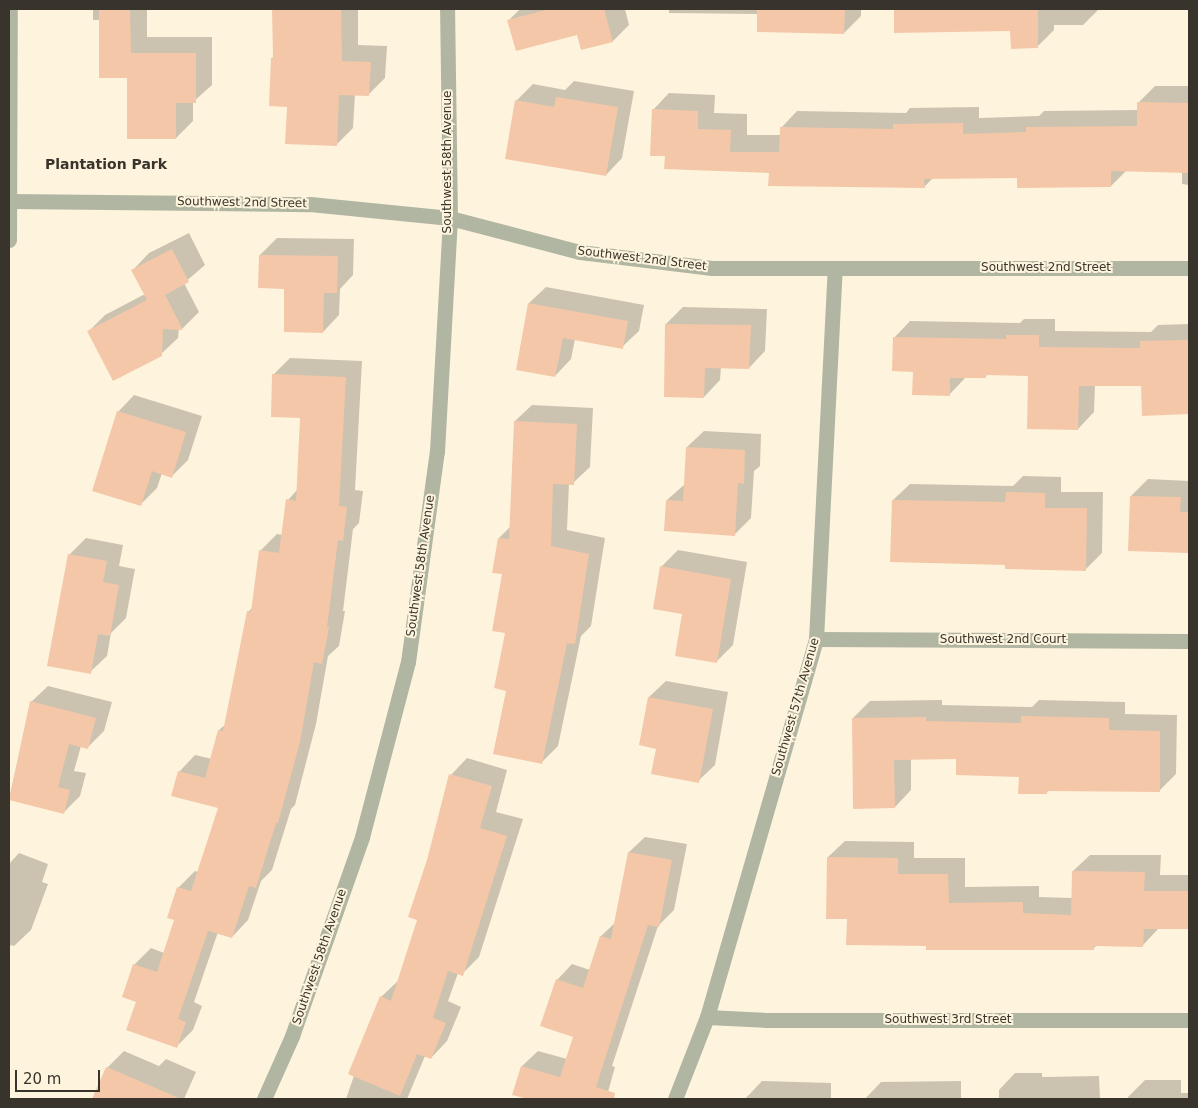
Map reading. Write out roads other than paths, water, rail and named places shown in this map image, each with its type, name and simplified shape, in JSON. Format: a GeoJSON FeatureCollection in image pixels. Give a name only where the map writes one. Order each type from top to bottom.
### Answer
{"type":"FeatureCollection","features":[{"type":"Feature","properties":{"kind":"street"},"geometry":{"type":"LineString","coordinates":[[9,240],[10,9]]}},
{"type":"Feature","properties":{"kind":"street","name":"Southwest 58th Avenue"},"geometry":{"type":"LineString","coordinates":[[264,1099],[292,1036],[362,837],[408,662],[438,451],[450,218],[447,9]]}},
{"type":"Feature","properties":{"kind":"street","name":"Southwest 2nd Street"},"geometry":{"type":"LineString","coordinates":[[9,201],[310,204],[450,218],[580,252],[712,268],[1189,268]]}},
{"type":"Feature","properties":{"kind":"street","name":"Southwest 57th Avenue"},"geometry":{"type":"LineString","coordinates":[[675,1099],[708,1017],[816,639],[834,269]]}},
{"type":"Feature","properties":{"kind":"street","name":"Southwest 2nd Court"},"geometry":{"type":"LineString","coordinates":[[816,639],[1189,641]]}},
{"type":"Feature","properties":{"kind":"street","name":"Southwest 3rd Street"},"geometry":{"type":"LineString","coordinates":[[708,1017],[767,1020],[1189,1020]]}},
{"type":"Feature","properties":{"kind":"district","name":"Plantation Park"},"geometry":{"type":"Point","coordinates":[106,164]}}]}
